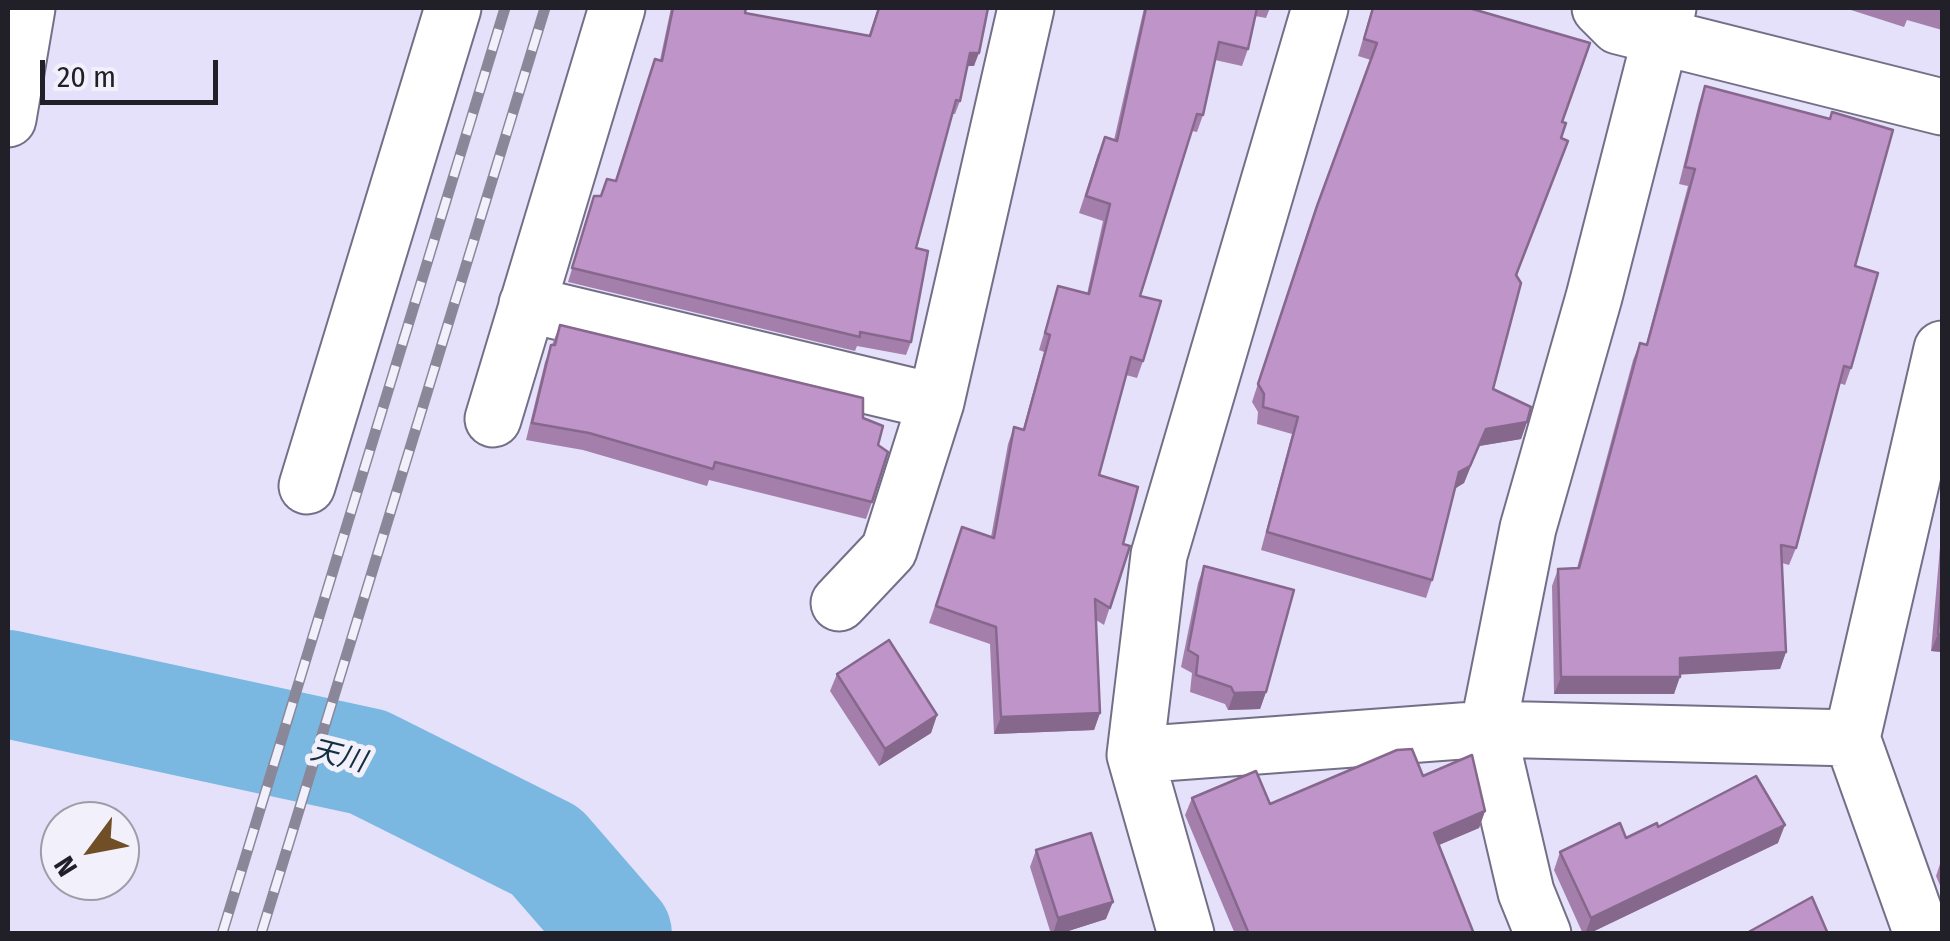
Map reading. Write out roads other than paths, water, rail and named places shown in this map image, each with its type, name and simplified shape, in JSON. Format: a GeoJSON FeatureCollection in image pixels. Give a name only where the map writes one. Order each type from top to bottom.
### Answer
{"type":"FeatureCollection","features":[{"type":"Feature","properties":{"kind":"street"},"geometry":{"type":"LineString","coordinates":[[9,104],[27,8]]}},
{"type":"Feature","properties":{"kind":"street"},"geometry":{"type":"LineString","coordinates":[[307,486],[453,8]]}},
{"type":"Feature","properties":{"kind":"street"},"geometry":{"type":"LineString","coordinates":[[494,419],[617,8]]}},
{"type":"Feature","properties":{"kind":"street"},"geometry":{"type":"LineString","coordinates":[[839,602],[889,550],[936,402],[1026,8]]}},
{"type":"Feature","properties":{"kind":"street"},"geometry":{"type":"LineString","coordinates":[[1186,934],[1135,755],[1160,554],[1320,8]]}},
{"type":"Feature","properties":{"kind":"street"},"geometry":{"type":"LineString","coordinates":[[1600,8],[1618,26],[1664,22],[1942,107]]}},
{"type":"Feature","properties":{"kind":"street"},"geometry":{"type":"LineString","coordinates":[[1543,934],[1526,892],[1488,729],[1528,528],[1594,297],[1664,22]]}},
{"type":"Feature","properties":{"kind":"street"},"geometry":{"type":"LineString","coordinates":[[527,304],[936,402]]}},
{"type":"Feature","properties":{"kind":"street"},"geometry":{"type":"LineString","coordinates":[[1922,934],[1852,738],[1942,349]]}},
{"type":"Feature","properties":{"kind":"street"},"geometry":{"type":"LineString","coordinates":[[1135,755],[1488,729],[1852,738]]}},
{"type":"Feature","properties":{"kind":"waterway","name":"天川"},"geometry":{"type":"LineString","coordinates":[[8,684],[368,762],[546,851],[618,934]]}},
{"type":"Feature","properties":{"kind":"railway"},"geometry":{"type":"LineString","coordinates":[[222,934],[505,8]]}},
{"type":"Feature","properties":{"kind":"railway"},"geometry":{"type":"LineString","coordinates":[[261,934],[545,8]]}}]}
